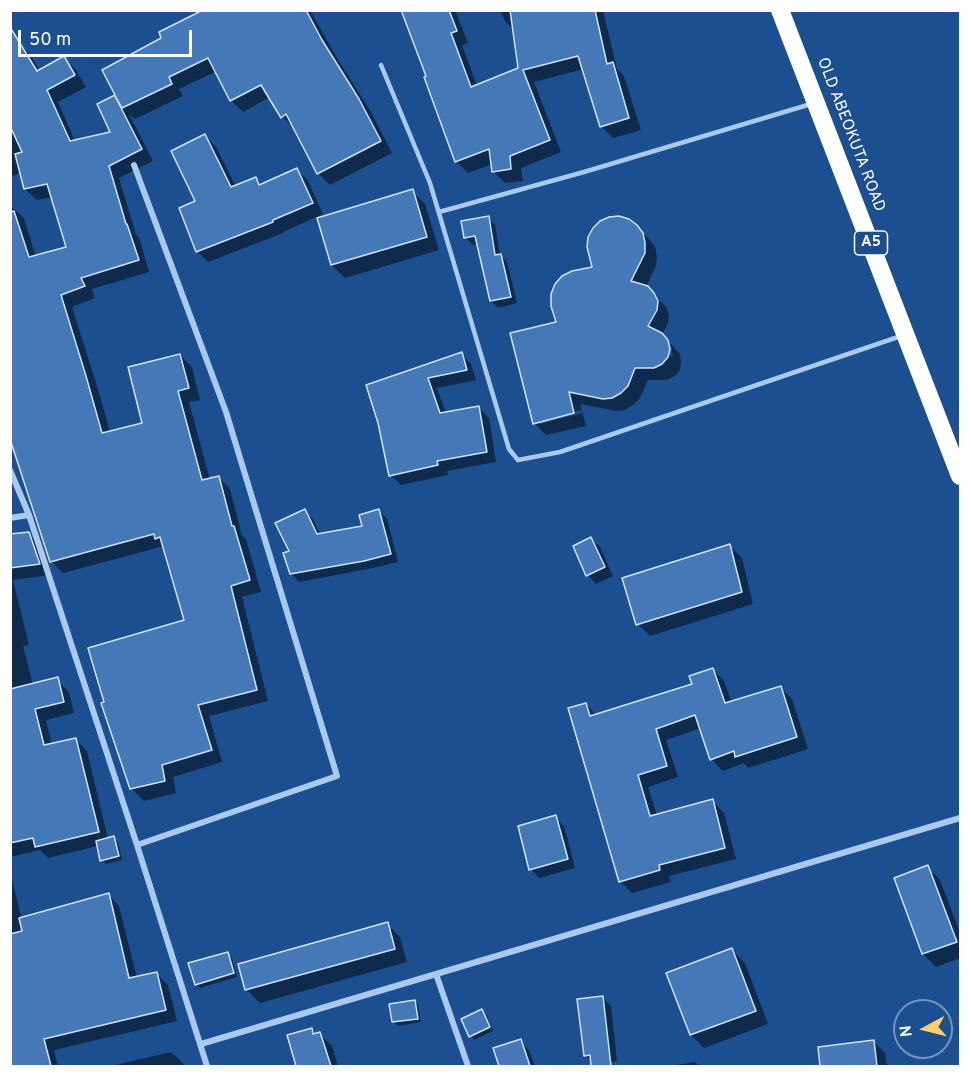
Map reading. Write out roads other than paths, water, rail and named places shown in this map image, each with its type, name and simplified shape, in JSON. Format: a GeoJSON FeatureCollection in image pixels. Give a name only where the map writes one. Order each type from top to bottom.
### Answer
{"type":"FeatureCollection","features":[{"type":"Feature","properties":{"kind":"highway","name":"OLD ABEOKUTA ROAD"},"geometry":{"type":"LineString","coordinates":[[780,10],[960,476]]}},
{"type":"Feature","properties":{"kind":"street"},"geometry":{"type":"LineString","coordinates":[[134,165],[226,412],[337,776],[137,846]]}},
{"type":"Feature","properties":{"kind":"street"},"geometry":{"type":"LineString","coordinates":[[10,470],[29,515],[207,1066]]}},
{"type":"Feature","properties":{"kind":"street"},"geometry":{"type":"LineString","coordinates":[[10,518],[29,515]]}},
{"type":"Feature","properties":{"kind":"street"},"geometry":{"type":"LineString","coordinates":[[201,1044],[960,818]]}},
{"type":"Feature","properties":{"kind":"street"},"geometry":{"type":"LineString","coordinates":[[436,974],[468,1066]]}},
{"type":"Feature","properties":{"kind":"lane"},"geometry":{"type":"LineString","coordinates":[[381,65],[430,183],[509,449],[518,460],[560,452],[906,334]]}},
{"type":"Feature","properties":{"kind":"lane"},"geometry":{"type":"LineString","coordinates":[[439,213],[816,102]]}}]}
